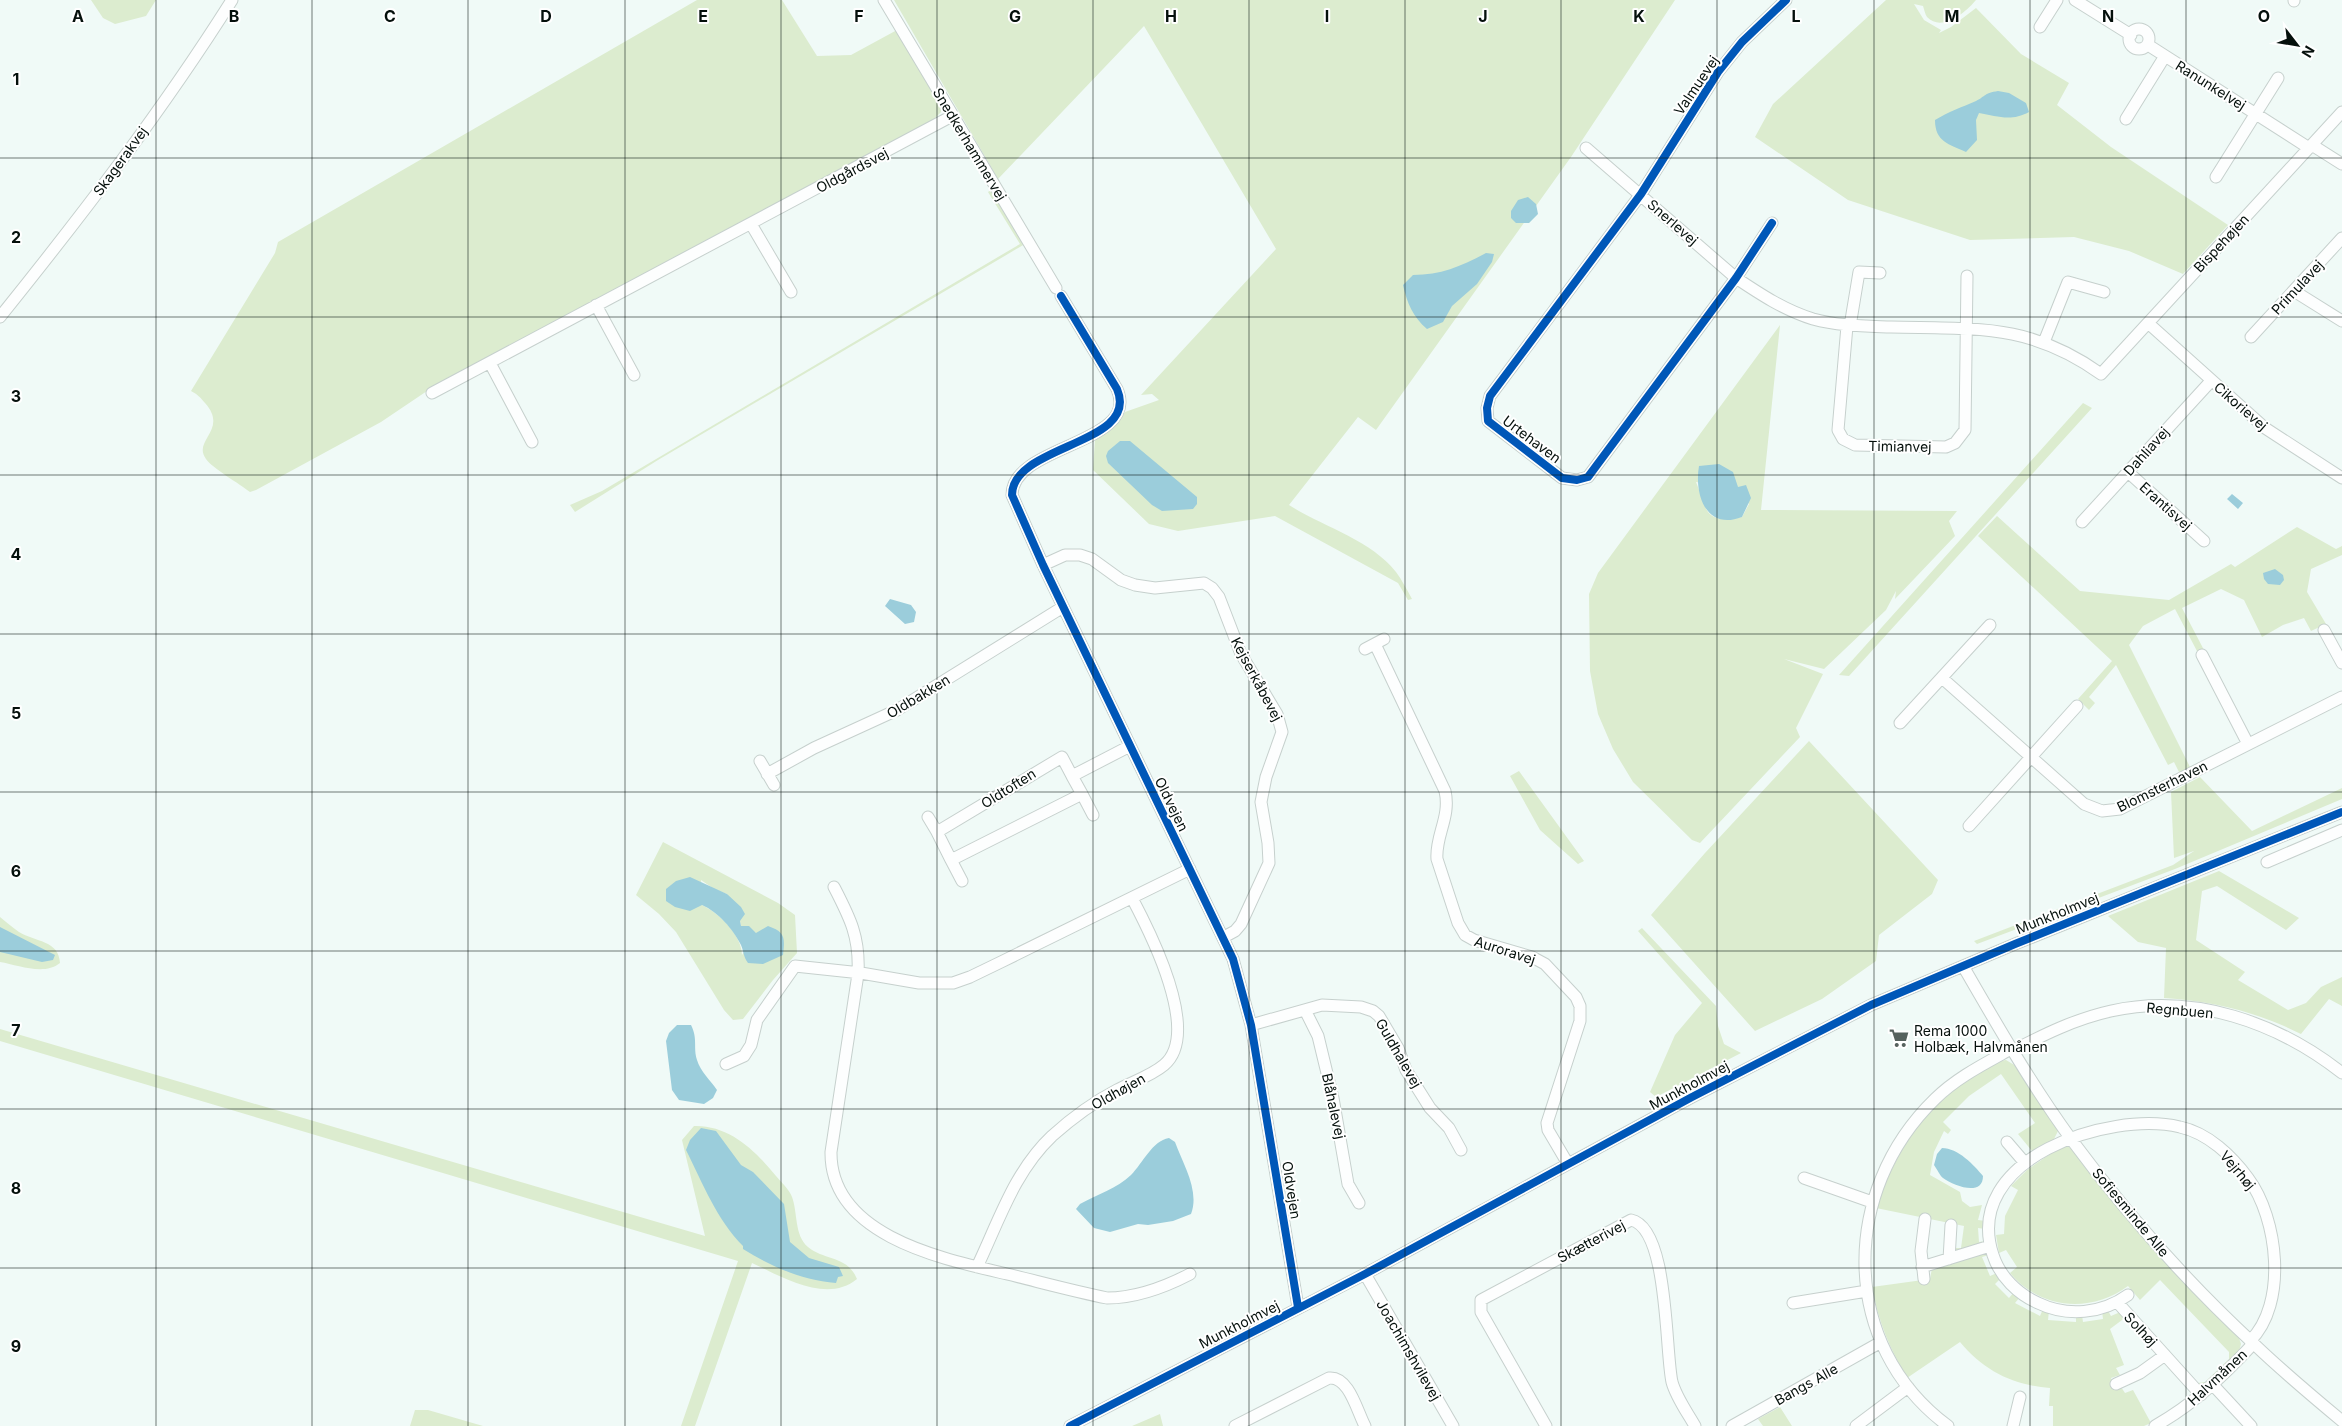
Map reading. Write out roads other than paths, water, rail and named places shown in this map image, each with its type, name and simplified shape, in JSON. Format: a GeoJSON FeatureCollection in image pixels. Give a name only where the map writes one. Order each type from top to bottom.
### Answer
{"type":"FeatureCollection","features":[{"type":"Feature","properties":{"kind":"street","name":"Skagerakvej"},"geometry":{"type":"LineString","coordinates":[[0,317],[67,233],[144,130],[232,0]]}},
{"type":"Feature","properties":{"kind":"street","name":"Snedkerhammervej"},"geometry":{"type":"LineString","coordinates":[[884,0],[952,116],[1114,382]]}},
{"type":"Feature","properties":{"kind":"street","name":"Valmuevej"},"geometry":{"type":"LineString","coordinates":[[1641,194],[1721,68],[1742,42],[1786,0]]}},
{"type":"Feature","properties":{"kind":"street"},"geometry":{"type":"LineString","coordinates":[[2040,27],[2057,0]]}},
{"type":"Feature","properties":{"kind":"street","name":"Ranunkelvej"},"geometry":{"type":"LineString","coordinates":[[2075,0],[2131,34],[2135,30],[2144,31],[2149,39],[2148,45],[2342,164]]}},
{"type":"Feature","properties":{"kind":"street","name":"Ranunkelvej"},"geometry":{"type":"LineString","coordinates":[[2126,119],[2165,56]]}},
{"type":"Feature","properties":{"kind":"street","name":"Ranunkelvej"},"geometry":{"type":"LineString","coordinates":[[2216,177],[2278,78]]}},
{"type":"Feature","properties":{"kind":"street","name":"Bispehøjen"},"geometry":{"type":"LineString","coordinates":[[2101,374],[2342,112]]}},
{"type":"Feature","properties":{"kind":"street","name":"Oldgårdsvej"},"geometry":{"type":"LineString","coordinates":[[432,393],[952,116]]}},
{"type":"Feature","properties":{"kind":"street","name":"Snerlevej"},"geometry":{"type":"LineString","coordinates":[[1586,148],[1736,278],[1788,309],[1813,319],[1849,326],[2010,332],[2044,342],[2070,354],[2101,374]]}},
{"type":"Feature","properties":{"kind":"street","name":"Urtehaven"},"geometry":{"type":"LineString","coordinates":[[1641,194],[1490,396],[1487,412],[1488,420],[1492,425],[1562,478],[1577,480],[1588,477],[1736,278]]}},
{"type":"Feature","properties":{"kind":"street"},"geometry":{"type":"LineString","coordinates":[[1736,278],[1772,223]]}},
{"type":"Feature","properties":{"kind":"street"},"geometry":{"type":"LineString","coordinates":[[752,224],[791,292]]}},
{"type":"Feature","properties":{"kind":"street","name":"Primulavej"},"geometry":{"type":"LineString","coordinates":[[2251,337],[2342,238]]}},
{"type":"Feature","properties":{"kind":"street"},"geometry":{"type":"LineString","coordinates":[[1849,326],[1859,272],[1880,273]]}},
{"type":"Feature","properties":{"kind":"street"},"geometry":{"type":"LineString","coordinates":[[1967,276],[1967,329]]}},
{"type":"Feature","properties":{"kind":"street"},"geometry":{"type":"LineString","coordinates":[[2044,342],[2068,282],[2104,292]]}},
{"type":"Feature","properties":{"kind":"street"},"geometry":{"type":"LineString","coordinates":[[2294,291],[2342,321]]}},
{"type":"Feature","properties":{"kind":"street"},"geometry":{"type":"LineString","coordinates":[[596,305],[634,375]]}},
{"type":"Feature","properties":{"kind":"street","name":"Cikorievej"},"geometry":{"type":"LineString","coordinates":[[2148,324],[2265,428],[2342,478]]}},
{"type":"Feature","properties":{"kind":"street","name":"Timianvej"},"geometry":{"type":"LineString","coordinates":[[1849,326],[1838,430],[1843,439],[1854,445],[1946,447],[1960,437],[1965,430],[1967,329]]}},
{"type":"Feature","properties":{"kind":"street"},"geometry":{"type":"LineString","coordinates":[[490,362],[532,442]]}},
{"type":"Feature","properties":{"kind":"street","name":"Dahliavej"},"geometry":{"type":"LineString","coordinates":[[2082,522],[2211,381]]}},
{"type":"Feature","properties":{"kind":"street","name":"Oldvejen"},"geometry":{"type":"LineString","coordinates":[[1114,382],[1121,403],[1118,413],[1112,420],[1084,439],[1030,465],[1018,474],[1013,484],[1013,501],[1224,937],[1239,976],[1251,1025],[1298,1307]]}},
{"type":"Feature","properties":{"kind":"street","name":"Erantisvej"},"geometry":{"type":"LineString","coordinates":[[2128,472],[2204,541]]}},
{"type":"Feature","properties":{"kind":"street","name":"Kejserkåbevej"},"geometry":{"type":"LineString","coordinates":[[1043,565],[1066,554],[1080,555],[1092,559],[1122,580],[1140,586],[1155,588],[1194,583],[1208,585],[1219,597],[1234,639],[1248,669],[1277,714],[1282,727],[1282,735],[1266,777],[1261,802],[1268,843],[1269,863],[1241,924],[1235,931],[1224,937]]}},
{"type":"Feature","properties":{"kind":"street","name":"Oldbakken"},"geometry":{"type":"LineString","coordinates":[[767,774],[814,748],[896,710],[1063,607]]}},
{"type":"Feature","properties":{"kind":"street"},"geometry":{"type":"LineString","coordinates":[[1900,723],[1990,625]]}},
{"type":"Feature","properties":{"kind":"street"},"geometry":{"type":"LineString","coordinates":[[2324,630],[2342,663]]}},
{"type":"Feature","properties":{"kind":"street","name":"Auroravej"},"geometry":{"type":"LineString","coordinates":[[1375,644],[1445,791],[1447,811],[1437,847],[1437,859],[1462,931],[1472,940],[1539,960],[1576,997],[1580,1006],[1579,1027],[1546,1122],[1548,1130],[1568,1164]]}},
{"type":"Feature","properties":{"kind":"street"},"geometry":{"type":"LineString","coordinates":[[2202,655],[2248,744]]}},
{"type":"Feature","properties":{"kind":"street","name":"Blomsterhaven"},"geometry":{"type":"LineString","coordinates":[[1942,678],[2084,804],[2096,810],[2112,811],[2120,809],[2342,697]]}},
{"type":"Feature","properties":{"kind":"street"},"geometry":{"type":"LineString","coordinates":[[1969,826],[2077,706]]}},
{"type":"Feature","properties":{"kind":"street"},"geometry":{"type":"LineString","coordinates":[[1072,776],[1130,746]]}},
{"type":"Feature","properties":{"kind":"street","name":"Oldtoften"},"geometry":{"type":"LineString","coordinates":[[937,832],[1062,757],[1093,815]]}},
{"type":"Feature","properties":{"kind":"street"},"geometry":{"type":"LineString","coordinates":[[760,761],[774,785]]}},
{"type":"Feature","properties":{"kind":"street"},"geometry":{"type":"LineString","coordinates":[[951,860],[1082,794]]}},
{"type":"Feature","properties":{"kind":"street","name":"Munkholmvej"},"geometry":{"type":"LineString","coordinates":[[1077,1424],[1298,1307],[1365,1274],[1830,1024],[1963,966],[2342,812]]}},
{"type":"Feature","properties":{"kind":"street"},"geometry":{"type":"LineString","coordinates":[[928,818],[962,881]]}},
{"type":"Feature","properties":{"kind":"street"},"geometry":{"type":"LineString","coordinates":[[2267,862],[2342,830]]}},
{"type":"Feature","properties":{"kind":"street"},"geometry":{"type":"LineString","coordinates":[[726,1064],[744,1056],[751,1044],[757,1020],[793,968],[798,966],[937,984],[961,980],[1190,870]]}},
{"type":"Feature","properties":{"kind":"street"},"geometry":{"type":"LineString","coordinates":[[834,887],[855,932],[858,951],[858,974],[831,1147],[831,1165],[836,1183],[853,1210],[881,1230],[932,1256],[1106,1298],[1117,1298],[1147,1291],[1174,1282],[1190,1274]]}},
{"type":"Feature","properties":{"kind":"street","name":"Oldhøjen"},"geometry":{"type":"LineString","coordinates":[[977,1267],[1010,1194],[1025,1168],[1043,1146],[1066,1124],[1091,1105],[1162,1067],[1174,1050],[1176,1030],[1172,989],[1163,964],[1132,898]]}},
{"type":"Feature","properties":{"kind":"street","name":"Sofiesminde Alle"},"geometry":{"type":"LineString","coordinates":[[1963,966],[2011,1050],[2070,1138],[2134,1218],[2188,1279],[2252,1342],[2342,1421]]}},
{"type":"Feature","properties":{"kind":"street","name":"Guldhalevej"},"geometry":{"type":"LineString","coordinates":[[1251,1025],[1322,1006],[1366,1008],[1377,1014],[1398,1048],[1406,1070],[1430,1108],[1448,1128],[1461,1149]]}},
{"type":"Feature","properties":{"kind":"street","name":"Regnbuen"},"geometry":{"type":"LineString","coordinates":[[2011,1050],[2064,1026],[2109,1012],[2142,1007],[2172,1006],[2234,1016],[2269,1028],[2308,1048],[2342,1073]]}},
{"type":"Feature","properties":{"kind":"street","name":"Blåhalevej"},"geometry":{"type":"LineString","coordinates":[[1305,1010],[1318,1036],[1333,1098],[1348,1184],[1360,1203]]}},
{"type":"Feature","properties":{"kind":"street"},"geometry":{"type":"LineString","coordinates":[[1948,1426],[1922,1404],[1908,1387],[1880,1342],[1867,1290],[1865,1244],[1872,1202],[1888,1163],[1923,1111],[1950,1086],[2011,1050]]}},
{"type":"Feature","properties":{"kind":"street","name":"Vejrhøj"},"geometry":{"type":"LineString","coordinates":[[2070,1138],[2101,1129],[2158,1123],[2166,1124],[2181,1127],[2201,1136],[2218,1146],[2238,1166],[2256,1190],[2266,1215],[2272,1233],[2274,1256],[2274,1277],[2269,1305],[2252,1342]]}},
{"type":"Feature","properties":{"kind":"street","name":"Solhøj"},"geometry":{"type":"LineString","coordinates":[[2070,1138],[2053,1145],[2025,1163],[2000,1189],[1994,1202],[1989,1227],[1990,1246],[1995,1262],[2006,1279],[2018,1291],[2048,1308],[2065,1312],[2083,1312],[2117,1302],[2128,1295]]}},
{"type":"Feature","properties":{"kind":"street"},"geometry":{"type":"LineString","coordinates":[[2007,1142],[2025,1163]]}},
{"type":"Feature","properties":{"kind":"street"},"geometry":{"type":"LineString","coordinates":[[1804,1178],[1872,1202]]}},
{"type":"Feature","properties":{"kind":"street"},"geometry":{"type":"LineString","coordinates":[[1925,1219],[1921,1251],[1924,1273],[1949,1259],[1990,1246]]}},
{"type":"Feature","properties":{"kind":"street","name":"Skætterivej"},"geometry":{"type":"LineString","coordinates":[[1546,1426],[1481,1312],[1481,1300],[1625,1222],[1632,1220],[1639,1222],[1645,1228],[1663,1282],[1672,1382],[1695,1426]]}},
{"type":"Feature","properties":{"kind":"street"},"geometry":{"type":"LineString","coordinates":[[1949,1259],[1951,1225]]}},
{"type":"Feature","properties":{"kind":"street","name":"Joachimshvilevej"},"geometry":{"type":"LineString","coordinates":[[1365,1274],[1453,1426]]}},
{"type":"Feature","properties":{"kind":"street"},"geometry":{"type":"LineString","coordinates":[[1793,1303],[1867,1290]]}},
{"type":"Feature","properties":{"kind":"street","name":"Solhøj"},"geometry":{"type":"LineString","coordinates":[[2117,1302],[2201,1395]]}},
{"type":"Feature","properties":{"kind":"street","name":"Bangs Alle"},"geometry":{"type":"LineString","coordinates":[[1732,1426],[1880,1342]]}},
{"type":"Feature","properties":{"kind":"street","name":"Halvmånen"},"geometry":{"type":"LineString","coordinates":[[2156,1426],[2213,1385],[2252,1342]]}},
{"type":"Feature","properties":{"kind":"street","name":"Solhøj"},"geometry":{"type":"LineString","coordinates":[[2116,1384],[2140,1373],[2165,1355]]}},
{"type":"Feature","properties":{"kind":"street"},"geometry":{"type":"LineString","coordinates":[[1235,1426],[1334,1377],[1345,1384],[1365,1426]]}},
{"type":"Feature","properties":{"kind":"street"},"geometry":{"type":"LineString","coordinates":[[2213,1385],[2251,1426]]}},
{"type":"Feature","properties":{"kind":"street"},"geometry":{"type":"LineString","coordinates":[[1856,1426],[1908,1387]]}},
{"type":"Feature","properties":{"kind":"street"},"geometry":{"type":"LineString","coordinates":[[2013,1426],[2020,1398]]}},
{"type":"Feature","properties":{"kind":"water"},"geometry":{"type":"Polygon","coordinates":[[[1998,91],[2009,93],[2026,103],[2029,112],[2010,118],[1979,113],[1976,120],[1977,140],[1966,152],[1940,138],[1937,133],[1935,120],[1998,91]]]}},
{"type":"Feature","properties":{"kind":"water"},"geometry":{"type":"Polygon","coordinates":[[[1528,197],[1536,204],[1538,214],[1529,223],[1516,223],[1511,218],[1511,211],[1518,200],[1528,197]]]}},
{"type":"Feature","properties":{"kind":"water"},"geometry":{"type":"Polygon","coordinates":[[[1486,253],[1494,254],[1492,262],[1477,284],[1452,306],[1443,322],[1427,329],[1411,309],[1403,285],[1413,275],[1423,275],[1451,269],[1486,253]]]}},
{"type":"Feature","properties":{"kind":"water"},"geometry":{"type":"Polygon","coordinates":[[[1120,441],[1130,441],[1197,497],[1197,504],[1193,509],[1162,511],[1152,505],[1108,463],[1106,456],[1108,451],[1120,441]]]}},
{"type":"Feature","properties":{"kind":"water"},"geometry":{"type":"Polygon","coordinates":[[[1719,464],[1733,472],[1738,487],[1746,485],[1751,498],[1742,517],[1730,520],[1719,519],[1705,507],[1701,498],[1698,477],[1699,466],[1719,464]]]}},
{"type":"Feature","properties":{"kind":"water"},"geometry":{"type":"Polygon","coordinates":[[[2232,494],[2243,503],[2238,509],[2227,499],[2232,494]]]}},
{"type":"Feature","properties":{"kind":"water"},"geometry":{"type":"Polygon","coordinates":[[[2275,569],[2283,575],[2284,580],[2280,585],[2268,584],[2264,579],[2263,573],[2275,569]]]}},
{"type":"Feature","properties":{"kind":"water"},"geometry":{"type":"Polygon","coordinates":[[[890,599],[911,605],[916,612],[914,622],[905,624],[885,606],[890,599]]]}},
{"type":"Feature","properties":{"kind":"water"},"geometry":{"type":"Polygon","coordinates":[[[690,877],[727,894],[741,907],[745,914],[740,921],[741,926],[749,926],[756,933],[768,926],[781,933],[784,939],[783,955],[763,964],[748,963],[734,933],[714,912],[702,905],[690,911],[675,907],[666,901],[666,889],[676,881],[690,877]]]}},
{"type":"Feature","properties":{"kind":"water"},"geometry":{"type":"Polygon","coordinates":[[[0,927],[55,955],[53,960],[42,962],[0,952],[0,927]]]}},
{"type":"Feature","properties":{"kind":"water"},"geometry":{"type":"Polygon","coordinates":[[[677,1025],[691,1025],[698,1064],[717,1090],[713,1098],[704,1104],[679,1100],[672,1090],[666,1041],[669,1033],[677,1025]]]}},
{"type":"Feature","properties":{"kind":"water"},"geometry":{"type":"Polygon","coordinates":[[[701,1128],[716,1131],[741,1165],[753,1172],[784,1204],[790,1242],[809,1258],[839,1267],[843,1276],[838,1277],[836,1283],[811,1279],[788,1272],[743,1249],[743,1246],[725,1225],[718,1213],[686,1150],[690,1140],[701,1128]]]}},
{"type":"Feature","properties":{"kind":"water"},"geometry":{"type":"Polygon","coordinates":[[[1169,1138],[1175,1142],[1192,1187],[1193,1205],[1191,1214],[1173,1221],[1148,1225],[1138,1224],[1110,1232],[1094,1228],[1076,1209],[1080,1204],[1126,1180],[1158,1143],[1169,1138]]]}},
{"type":"Feature","properties":{"kind":"water"},"geometry":{"type":"Polygon","coordinates":[[[1942,1148],[1954,1151],[1965,1158],[1983,1176],[1982,1182],[1973,1188],[1967,1188],[1942,1177],[1934,1165],[1937,1154],[1942,1148]]]}},
{"type":"Feature","properties":{"kind":"place","name":"Rema 1000 Holbæk, Halvmånen"},"geometry":{"type":"Point","coordinates":[1899,1038]}}]}
